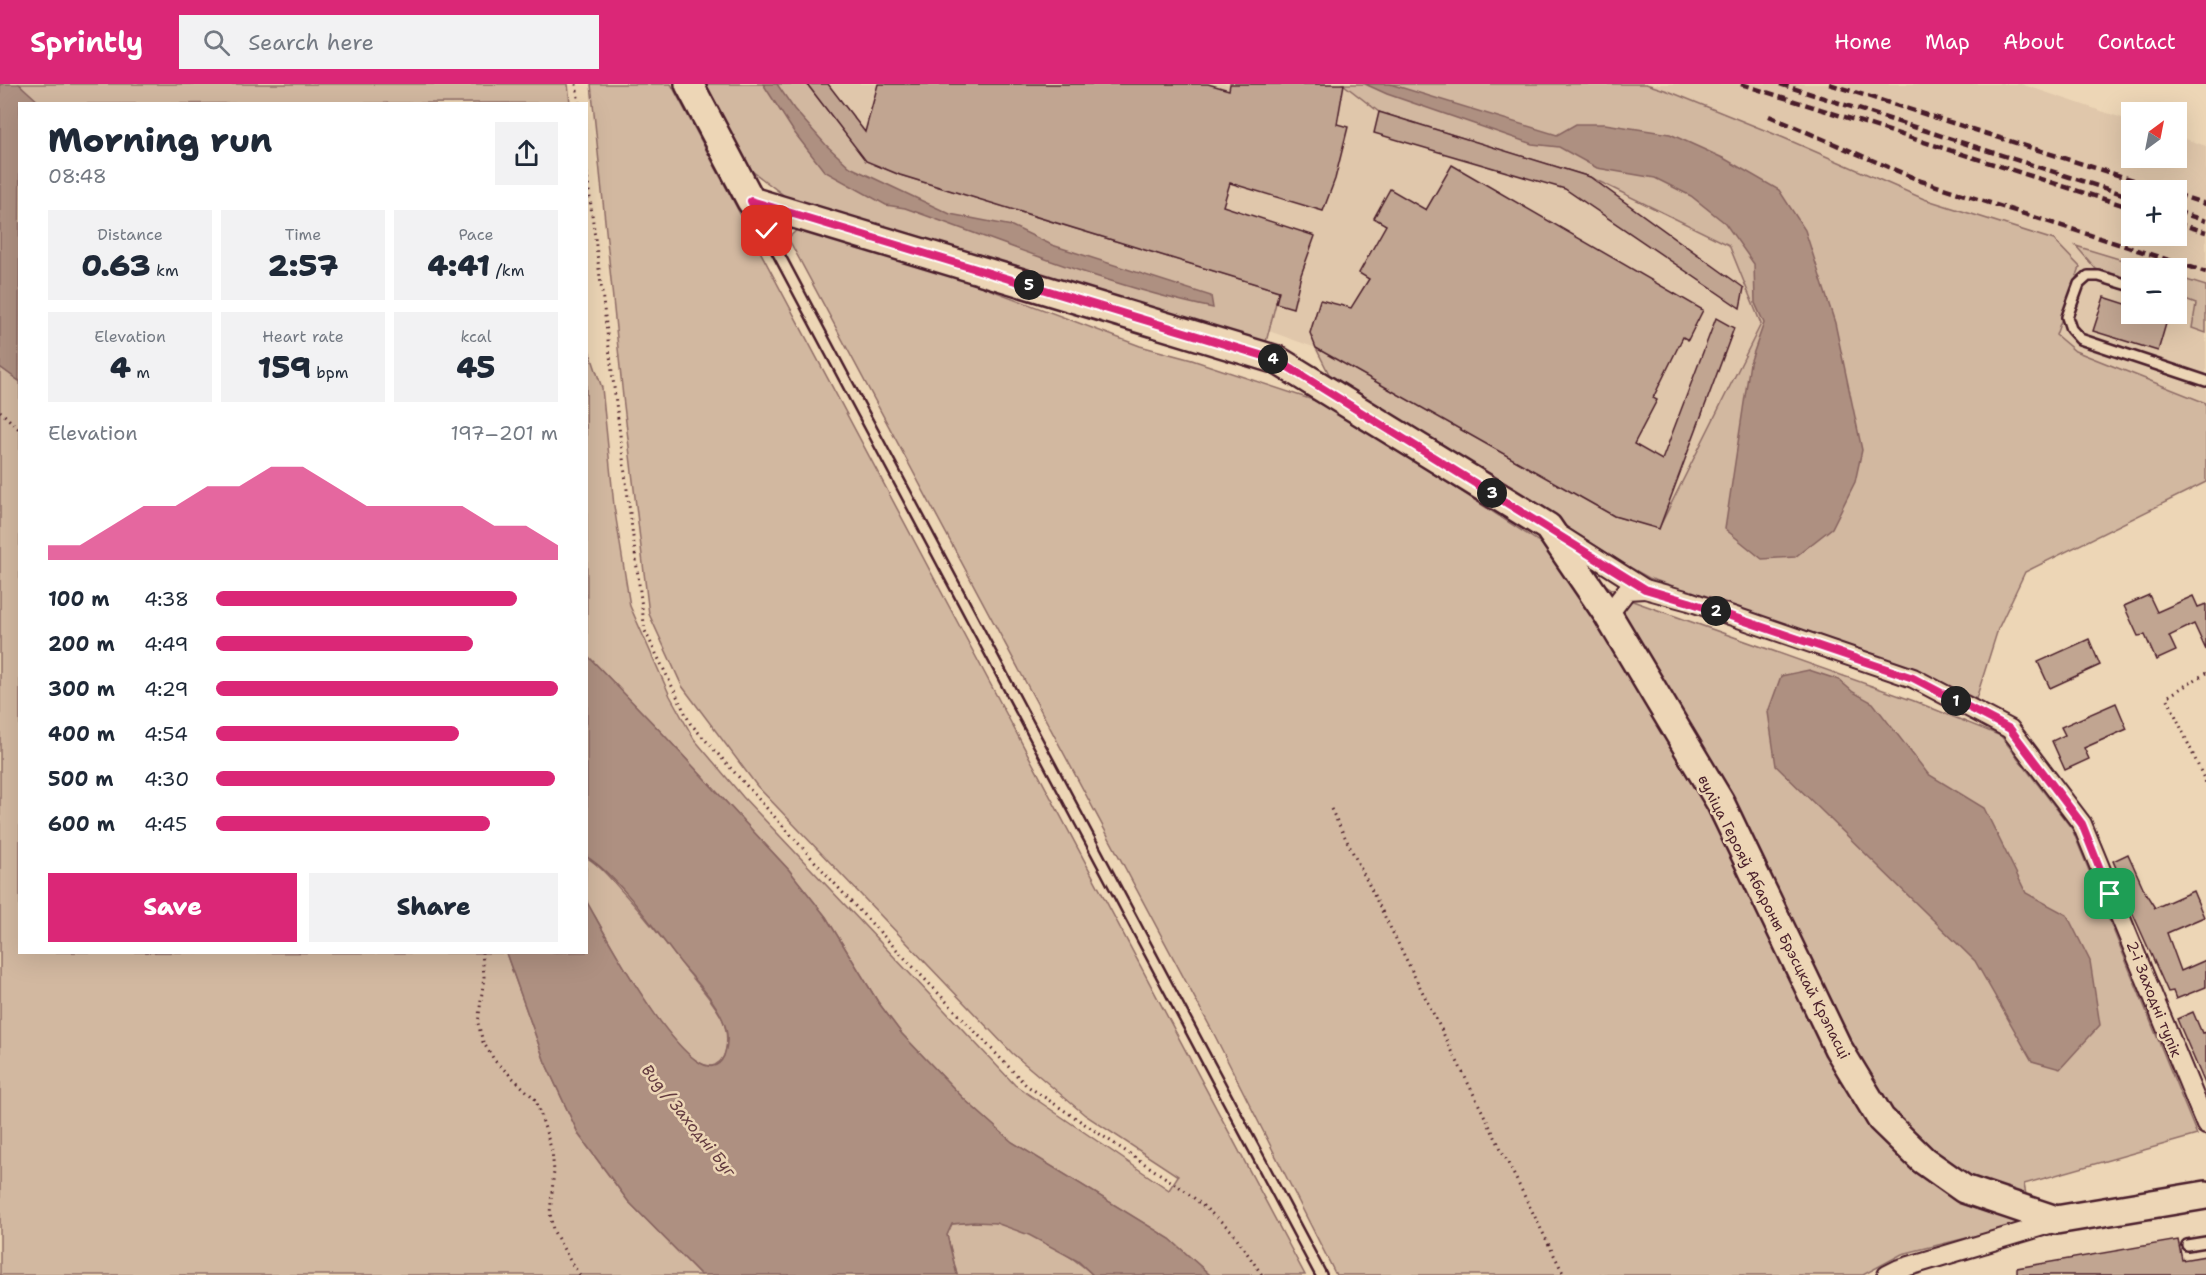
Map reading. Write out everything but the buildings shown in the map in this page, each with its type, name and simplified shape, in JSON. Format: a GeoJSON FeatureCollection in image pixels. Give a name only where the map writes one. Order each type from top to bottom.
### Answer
{"type":"FeatureCollection","features":[{"type":"Feature","properties":{"kind":"main road"},"geometry":{"type":"LineString","coordinates":[[689,84],[751,201]]}},
{"type":"Feature","properties":{"kind":"main road","name":"2-і Заходні тупік"},"geometry":{"type":"LineString","coordinates":[[751,201],[1277,360],[1548,527]]}},
{"type":"Feature","properties":{"kind":"main road","name":"вуліца Герояў Абароны Брэсцкай Крэпасці"},"geometry":{"type":"LineString","coordinates":[[1548,527],[1608,615],[1720,802],[1838,1047],[1881,1119],[1923,1160],[1964,1189],[2056,1220],[2206,1195]]}},
{"type":"Feature","properties":{"kind":"street","name":"2-і Заходні тупік"},"geometry":{"type":"LineString","coordinates":[[1548,527],[1645,589],[1913,678],[2010,729],[2082,824],[2206,1125]]}},
{"type":"Feature","properties":{"kind":"street"},"geometry":{"type":"LineString","coordinates":[[1608,615],[1627,590],[1645,589]]}},
{"type":"Feature","properties":{"kind":"street","name":"вуліца Герояў Абароны Брэсцкай Крэпасці"},"geometry":{"type":"LineString","coordinates":[[1887,1275],[1899,1269],[2072,1216]]}},
{"type":"Feature","properties":{"kind":"lane"},"geometry":{"type":"LineString","coordinates":[[751,201],[1321,1275]]}},
{"type":"Feature","properties":{"kind":"lane"},"geometry":{"type":"LineString","coordinates":[[2121,283],[2099,276],[2088,276],[2079,284],[2067,317],[2071,329],[2080,339],[2206,381]]}},
{"type":"Feature","properties":{"kind":"lane"},"geometry":{"type":"LineString","coordinates":[[2187,1245],[2206,1242]]}},
{"type":"Feature","properties":{"kind":"path"},"geometry":{"type":"LineString","coordinates":[[576,84],[579,102]]}},
{"type":"Feature","properties":{"kind":"path"},"geometry":{"type":"LineString","coordinates":[[588,183],[645,631],[690,723],[854,905],[1026,1085],[1186,1192],[1232,1231],[1262,1275]]}},
{"type":"Feature","properties":{"kind":"path"},"geometry":{"type":"LineString","coordinates":[[0,411],[18,428]]}},
{"type":"Feature","properties":{"kind":"path"},"geometry":{"type":"LineString","coordinates":[[2206,673],[2167,697],[2206,783]]}},
{"type":"Feature","properties":{"kind":"path"},"geometry":{"type":"LineString","coordinates":[[1331,808],[1564,1275]]}},
{"type":"Feature","properties":{"kind":"path"},"geometry":{"type":"LineString","coordinates":[[482,954],[484,977],[478,1023],[483,1042],[495,1061],[536,1100],[552,1152],[554,1171],[550,1213],[553,1230],[580,1275]]}},
{"type":"Feature","properties":{"kind":"shaded area"},"geometry":{"type":"Polygon","coordinates":[[[19,84],[568,84],[570,102],[38,102],[19,84]]]}},
{"type":"Feature","properties":{"kind":"shaded area"},"geometry":{"type":"Polygon","coordinates":[[[591,84],[671,84],[1305,1275],[1210,1275],[1170,1239],[1012,1142],[965,1100],[902,1034],[878,1002],[826,917],[789,870],[588,656],[588,347],[602,388],[614,506],[630,606],[670,696],[694,739],[743,797],[1015,1085],[1169,1190],[1178,1176],[1085,1115],[1012,1053],[757,786],[682,686],[649,614],[623,397],[591,84]]]}},
{"type":"Feature","properties":{"kind":"shaded area"},"geometry":{"type":"Polygon","coordinates":[[[702,84],[807,84],[866,161],[900,175],[1279,291],[1265,346],[794,203],[748,168],[702,84]]]}},
{"type":"Feature","properties":{"kind":"shaded area"},"geometry":{"type":"Polygon","coordinates":[[[807,84],[1343,84],[1590,177],[1729,245],[1761,324],[1659,529],[1614,516],[1316,348],[1269,331],[1279,292],[900,175],[866,161],[807,84]]]}},
{"type":"Feature","properties":{"kind":"shaded area"},"geometry":{"type":"Polygon","coordinates":[[[1343,84],[1646,84],[1784,138],[1924,199],[2054,240],[2080,267],[2056,335],[2075,351],[2206,403],[2206,482],[2025,572],[1998,629],[1976,699],[1913,668],[1649,578],[1329,374],[1316,348],[1614,516],[1659,528],[1761,324],[1729,245],[1590,177],[1379,112],[1343,84]]]}},
{"type":"Feature","properties":{"kind":"shaded area"},"geometry":{"type":"Polygon","coordinates":[[[1578,84],[2021,84],[2121,118],[2121,168],[2187,168],[2187,139],[2206,146],[2206,404],[2072,375],[1578,84]]]}},
{"type":"Feature","properties":{"kind":"shaded area"},"geometry":{"type":"Polygon","coordinates":[[[798,229],[954,276],[1140,346],[1192,360],[1328,405],[1627,599],[1914,701],[2001,736],[2072,829],[2197,1135],[2024,1184],[2031,1222],[1902,1254],[1863,1275],[1336,1275],[1215,1036],[788,238],[798,229]]]}},
{"type":"Feature","properties":{"kind":"shaded area"},"geometry":{"type":"Polygon","coordinates":[[[2076,246],[2121,260],[2121,278],[2096,269],[2076,246]]]}},
{"type":"Feature","properties":{"kind":"shaded area"},"geometry":{"type":"Polygon","coordinates":[[[2187,280],[2206,286],[2206,333],[2192,328],[2196,304],[2187,301],[2187,280]]]}},
{"type":"Feature","properties":{"kind":"shaded area"},"geometry":{"type":"Polygon","coordinates":[[[0,367],[18,380],[18,954],[506,954],[545,1062],[579,1135],[628,1201],[701,1275],[0,1275],[0,367]]]}},
{"type":"Feature","properties":{"kind":"shaded area"},"geometry":{"type":"Polygon","coordinates":[[[588,858],[604,871],[637,908],[716,1007],[723,1020],[727,1038],[720,1062],[715,1065],[701,1064],[685,1052],[668,1032],[633,981],[588,905],[588,858]]]}},
{"type":"Feature","properties":{"kind":"shaded area"},"geometry":{"type":"Polygon","coordinates":[[[997,1223],[1035,1237],[1061,1251],[1093,1275],[957,1275],[947,1235],[951,1224],[997,1223]]]}},
{"type":"Feature","properties":{"kind":"water"},"geometry":{"type":"Polygon","coordinates":[[[0,84],[19,84],[39,102],[18,102],[18,380],[0,367],[0,84]]]}},
{"type":"Feature","properties":{"kind":"water"},"geometry":{"type":"Polygon","coordinates":[[[763,84],[777,84],[794,109],[826,145],[850,167],[950,214],[1012,226],[1052,245],[1211,296],[1213,308],[1096,276],[905,208],[886,205],[824,171],[794,132],[763,84]]]}},
{"type":"Feature","properties":{"kind":"water"},"geometry":{"type":"Polygon","coordinates":[[[1365,84],[1390,84],[1557,135],[1576,124],[1605,124],[1670,134],[1725,159],[1779,190],[1805,230],[1835,323],[1862,450],[1855,482],[1832,528],[1795,557],[1762,559],[1725,529],[1750,363],[1764,323],[1755,303],[1754,264],[1725,223],[1691,196],[1655,178],[1597,168],[1559,147],[1532,144],[1387,94],[1365,84]]]}},
{"type":"Feature","properties":{"kind":"water","name":"Bug / Заходні Буг"},"geometry":{"type":"Polygon","coordinates":[[[588,656],[789,870],[826,917],[878,1002],[902,1034],[965,1100],[1012,1142],[1170,1239],[1210,1275],[1093,1275],[1078,1261],[1029,1235],[996,1223],[974,1222],[952,1224],[947,1235],[957,1275],[701,1275],[628,1201],[579,1135],[545,1062],[506,954],[588,954],[588,904],[628,973],[672,1037],[693,1058],[711,1066],[724,1056],[727,1042],[726,1029],[713,1002],[624,891],[588,858],[588,656]]]}},
{"type":"Feature","properties":{"kind":"water"},"geometry":{"type":"Polygon","coordinates":[[[1809,670],[1839,680],[1853,692],[1873,703],[1928,774],[1984,808],[2026,893],[2067,915],[2090,961],[2100,1025],[2060,1069],[2032,1061],[1975,961],[1776,766],[1768,712],[1781,676],[1809,670]]]}},
{"type":"Feature","properties":{"kind":"railway"},"geometry":{"type":"LineString","coordinates":[[1741,84],[2121,205]]}},
{"type":"Feature","properties":{"kind":"railway"},"geometry":{"type":"LineString","coordinates":[[1780,84],[2121,193]]}},
{"type":"Feature","properties":{"kind":"railway"},"geometry":{"type":"LineString","coordinates":[[1829,84],[2133,180]]}},
{"type":"Feature","properties":{"kind":"railway"},"geometry":{"type":"LineString","coordinates":[[1769,116],[1921,181],[2206,272]]}},
{"type":"Feature","properties":{"kind":"railway"},"geometry":{"type":"LineString","coordinates":[[2187,198],[2206,204]]}},
{"type":"Feature","properties":{"kind":"railway"},"geometry":{"type":"LineString","coordinates":[[2187,215],[2206,221]]}},
{"type":"Feature","properties":{"kind":"railway"},"geometry":{"type":"LineString","coordinates":[[2187,226],[2206,232]]}},
{"type":"Feature","properties":{"kind":"route"},"geometry":{"type":"LineString","coordinates":[[767,231],[751,201],[1277,360],[1645,589],[1913,678],[2010,729],[2082,824],[2110,894]]}}]}
